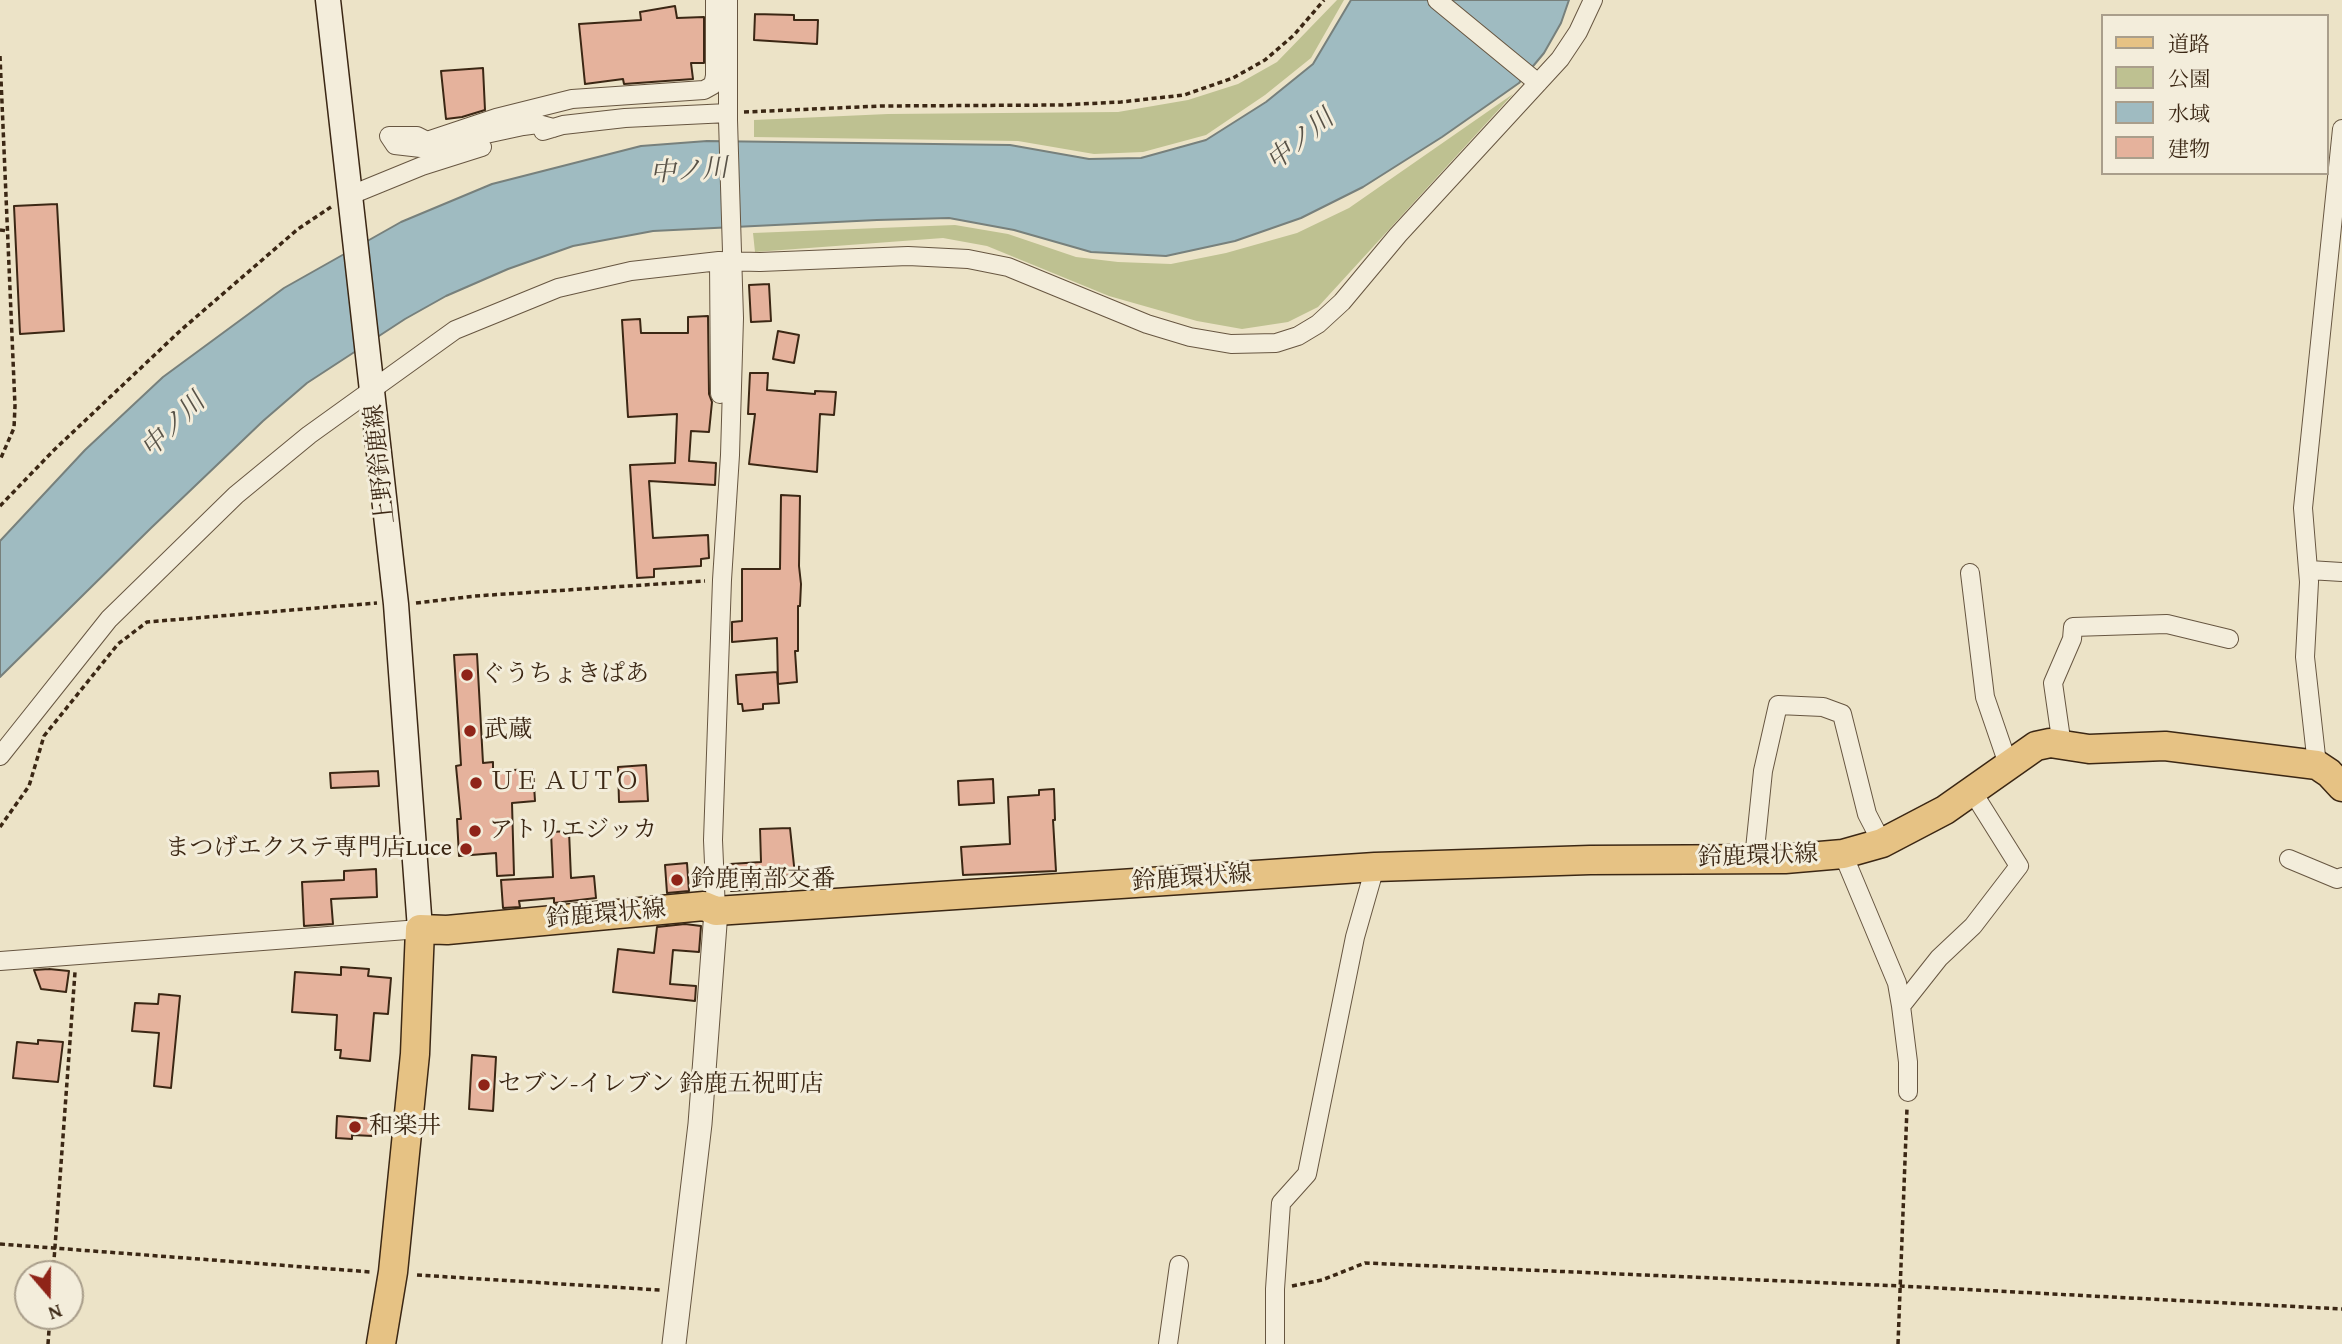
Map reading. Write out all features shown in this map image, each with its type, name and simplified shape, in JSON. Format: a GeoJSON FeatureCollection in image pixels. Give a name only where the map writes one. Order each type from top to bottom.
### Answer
{"type":"FeatureCollection","features":[{"type":"Feature","properties":{"kind":"main road","name":"上野鈴鹿線"},"geometry":{"type":"LineString","coordinates":[[328,0],[397,604],[420,929]]}},
{"type":"Feature","properties":{"kind":"main road","name":"鈴鹿環状線"},"geometry":{"type":"LineString","coordinates":[[420,929],[447,930],[704,906],[716,911],[1375,867],[1590,860],[1754,859],[1843,854],[1882,843],[1944,810],[2036,746],[2050,743],[2089,749],[2165,746],[2317,765]]}},
{"type":"Feature","properties":{"kind":"main road"},"geometry":{"type":"LineString","coordinates":[[2317,765],[2342,787]]}},
{"type":"Feature","properties":{"kind":"main road"},"geometry":{"type":"LineString","coordinates":[[381,1344],[393,1272],[415,1054],[420,929]]}},
{"type":"Feature","properties":{"kind":"street"},"geometry":{"type":"LineString","coordinates":[[553,128],[538,124],[523,126],[421,148],[394,145],[389,136],[418,136],[427,141],[496,118],[572,99],[704,90],[713,85],[715,76],[715,0]]}},
{"type":"Feature","properties":{"kind":"street"},"geometry":{"type":"LineString","coordinates":[[674,1344],[700,1124],[716,911],[713,840],[734,318],[728,260],[728,0]]}},
{"type":"Feature","properties":{"kind":"street"},"geometry":{"type":"LineString","coordinates":[[1437,0],[1538,83]]}},
{"type":"Feature","properties":{"kind":"street"},"geometry":{"type":"LineString","coordinates":[[0,756],[109,619],[236,495],[309,435],[360,400],[372,385],[455,330],[558,288],[631,271],[728,260],[908,256],[968,259],[1007,267],[1147,324],[1190,337],[1231,344],[1276,343],[1298,336],[1318,324],[1342,302],[1398,235],[1560,58],[1578,32],[1593,0]]}},
{"type":"Feature","properties":{"kind":"street"},"geometry":{"type":"LineString","coordinates":[[351,194],[422,166],[553,128],[625,118],[728,116]]}},
{"type":"Feature","properties":{"kind":"street"},"geometry":{"type":"LineString","coordinates":[[2317,765],[2305,657],[2309,570],[2303,508],[2342,129]]}},
{"type":"Feature","properties":{"kind":"street"},"geometry":{"type":"LineString","coordinates":[[2309,570],[2342,572]]}},
{"type":"Feature","properties":{"kind":"street"},"geometry":{"type":"LineString","coordinates":[[1970,573],[1985,697],[2009,767]]}},
{"type":"Feature","properties":{"kind":"street"},"geometry":{"type":"LineString","coordinates":[[2062,746],[2053,683],[2072,639],[2073,627],[2167,624],[2229,639]]}},
{"type":"Feature","properties":{"kind":"street"},"geometry":{"type":"LineString","coordinates":[[1754,859],[1763,771],[1778,705],[1823,707],[1842,714],[1867,814],[1882,843]]}},
{"type":"Feature","properties":{"kind":"street"},"geometry":{"type":"LineString","coordinates":[[1901,1006],[1939,958],[1973,926],[2019,866],[1972,791]]}},
{"type":"Feature","properties":{"kind":"street"},"geometry":{"type":"LineString","coordinates":[[1843,854],[1897,983],[1908,1062],[1908,1092]]}},
{"type":"Feature","properties":{"kind":"street"},"geometry":{"type":"LineString","coordinates":[[2289,859],[2337,879],[2342,877]]}},
{"type":"Feature","properties":{"kind":"street"},"geometry":{"type":"LineString","coordinates":[[1275,1344],[1275,1289],[1281,1203],[1307,1174],[1355,937],[1375,867]]}},
{"type":"Feature","properties":{"kind":"street"},"geometry":{"type":"LineString","coordinates":[[0,961],[420,929]]}},
{"type":"Feature","properties":{"kind":"street"},"geometry":{"type":"LineString","coordinates":[[1168,1344],[1179,1265]]}},
{"type":"Feature","properties":{"kind":"path"},"geometry":{"type":"LineString","coordinates":[[728,116],[882,106],[1121,103],[1184,95],[1233,78],[1265,60],[1294,36],[1324,0]]}},
{"type":"Feature","properties":{"kind":"path"},"geometry":{"type":"LineString","coordinates":[[0,56],[15,406],[13,428],[0,460]]}},
{"type":"Feature","properties":{"kind":"path"},"geometry":{"type":"LineString","coordinates":[[0,506],[54,450],[181,330],[298,229],[351,194]]}},
{"type":"Feature","properties":{"kind":"path"},"geometry":{"type":"LineString","coordinates":[[0,230],[9,231]]}},
{"type":"Feature","properties":{"kind":"path"},"geometry":{"type":"LineString","coordinates":[[0,827],[29,786],[44,736],[118,644],[147,622],[722,580]]}},
{"type":"Feature","properties":{"kind":"path"},"geometry":{"type":"LineString","coordinates":[[54,1260],[77,954]]}},
{"type":"Feature","properties":{"kind":"path"},"geometry":{"type":"LineString","coordinates":[[1898,1344],[1908,1092]]}},
{"type":"Feature","properties":{"kind":"path"},"geometry":{"type":"LineString","coordinates":[[0,1244],[680,1292]]}},
{"type":"Feature","properties":{"kind":"path"},"geometry":{"type":"LineString","coordinates":[[1275,1289],[1322,1280],[1365,1263],[1900,1286],[2342,1309]]}},
{"type":"Feature","properties":{"kind":"green space"},"geometry":{"type":"Polygon","coordinates":[[[1337,0],[1344,0],[1311,58],[1265,95],[1206,135],[1143,152],[1094,154],[1018,141],[754,137],[754,120],[888,114],[1118,112],[1188,100],[1238,84],[1277,62],[1337,0]]]}},
{"type":"Feature","properties":{"kind":"green space"},"geometry":{"type":"Polygon","coordinates":[[[1513,94],[1318,307],[1288,322],[1242,329],[1197,321],[1109,296],[987,246],[943,238],[755,252],[753,233],[955,225],[1008,234],[1076,257],[1118,262],[1171,264],[1226,253],[1297,233],[1349,208],[1513,94]]]}},
{"type":"Feature","properties":{"kind":"water","name":"中ノ川"},"geometry":{"type":"Polygon","coordinates":[[[1351,0],[1569,0],[1561,23],[1544,53],[1519,83],[1442,137],[1363,187],[1301,218],[1235,241],[1166,256],[1091,252],[1014,230],[949,218],[877,220],[653,231],[573,246],[508,269],[446,296],[405,319],[307,383],[263,421],[151,528],[0,677],[0,541],[85,450],[163,377],[284,288],[401,222],[492,184],[641,146],[707,141],[1010,145],[1089,159],[1141,158],[1206,140],[1266,102],[1313,64],[1351,0]]]}},
{"type":"Feature","properties":{"kind":"building"},"geometry":{"type":"Polygon","coordinates":[[[675,6],[677,18],[704,17],[704,63],[691,63],[693,79],[624,84],[623,79],[585,84],[579,24],[641,20],[640,12],[675,6]]]}},
{"type":"Feature","properties":{"kind":"building"},"geometry":{"type":"Polygon","coordinates":[[[755,14],[794,15],[794,20],[818,20],[817,44],[754,40],[755,14]]]}},
{"type":"Feature","properties":{"kind":"building"},"geometry":{"type":"Polygon","coordinates":[[[483,68],[485,110],[446,119],[441,71],[483,68]]]}},
{"type":"Feature","properties":{"kind":"building"},"geometry":{"type":"Polygon","coordinates":[[[57,204],[64,331],[20,334],[14,206],[57,204]]]}},
{"type":"Feature","properties":{"kind":"building"},"geometry":{"type":"Polygon","coordinates":[[[769,284],[771,321],[751,322],[749,285],[769,284]]]}},
{"type":"Feature","properties":{"kind":"building"},"geometry":{"type":"Polygon","coordinates":[[[708,316],[709,394],[712,402],[709,432],[691,431],[689,461],[716,463],[715,485],[649,481],[653,538],[708,535],[709,558],[701,559],[701,566],[654,569],[654,577],[637,578],[630,465],[675,463],[677,414],[628,417],[622,320],[640,319],[641,333],[688,333],[688,317],[708,316]]]}},
{"type":"Feature","properties":{"kind":"building"},"geometry":{"type":"Polygon","coordinates":[[[778,331],[799,335],[794,363],[773,359],[778,331]]]}},
{"type":"Feature","properties":{"kind":"building"},"geometry":{"type":"Polygon","coordinates":[[[750,373],[768,373],[767,390],[815,394],[815,391],[836,392],[834,415],[820,414],[817,472],[749,464],[755,414],[748,414],[750,373]]]}},
{"type":"Feature","properties":{"kind":"building"},"geometry":{"type":"Polygon","coordinates":[[[781,495],[800,496],[801,584],[798,651],[795,651],[797,682],[778,684],[777,638],[732,642],[732,622],[742,621],[742,569],[780,569],[781,495]]]}},
{"type":"Feature","properties":{"kind":"building"},"geometry":{"type":"Polygon","coordinates":[[[477,654],[483,763],[493,762],[493,771],[533,769],[535,801],[512,803],[514,875],[497,876],[496,853],[459,856],[457,819],[461,819],[456,766],[461,765],[454,655],[477,654]]]}},
{"type":"Feature","properties":{"kind":"building"},"geometry":{"type":"Polygon","coordinates":[[[777,672],[779,703],[763,704],[763,709],[743,711],[742,704],[738,704],[736,675],[777,672]]]}},
{"type":"Feature","properties":{"kind":"building"},"geometry":{"type":"Polygon","coordinates":[[[646,765],[648,801],[619,802],[618,767],[646,765]]]}},
{"type":"Feature","properties":{"kind":"building"},"geometry":{"type":"Polygon","coordinates":[[[378,771],[379,786],[331,788],[330,773],[378,771]]]}},
{"type":"Feature","properties":{"kind":"building"},"geometry":{"type":"Polygon","coordinates":[[[993,779],[994,803],[959,805],[958,781],[993,779]]]}},
{"type":"Feature","properties":{"kind":"building"},"geometry":{"type":"Polygon","coordinates":[[[1054,789],[1056,871],[963,875],[961,847],[1010,844],[1008,797],[1039,795],[1039,790],[1054,789]]]}},
{"type":"Feature","properties":{"kind":"building"},"geometry":{"type":"Polygon","coordinates":[[[790,828],[795,875],[774,877],[775,888],[731,891],[730,864],[761,862],[760,829],[790,828]]]}},
{"type":"Feature","properties":{"kind":"building"},"geometry":{"type":"Polygon","coordinates":[[[569,831],[571,878],[594,876],[596,898],[554,903],[554,898],[519,901],[520,907],[503,908],[501,880],[553,877],[551,832],[569,831]]]}},
{"type":"Feature","properties":{"kind":"building","name":"鈴鹿南部交番"},"geometry":{"type":"Polygon","coordinates":[[[687,863],[689,891],[667,893],[665,865],[687,863]]]}},
{"type":"Feature","properties":{"kind":"building"},"geometry":{"type":"Polygon","coordinates":[[[376,869],[377,897],[331,899],[333,924],[304,926],[302,882],[344,880],[344,871],[376,869]]]}},
{"type":"Feature","properties":{"kind":"building"},"geometry":{"type":"Polygon","coordinates":[[[685,924],[701,926],[699,952],[673,950],[670,984],[696,986],[695,1001],[613,992],[618,949],[654,953],[657,927],[685,924]]]}},
{"type":"Feature","properties":{"kind":"building"},"geometry":{"type":"Polygon","coordinates":[[[341,967],[369,969],[368,976],[391,978],[388,1014],[374,1013],[370,1061],[340,1058],[341,1050],[335,1050],[337,1015],[292,1012],[295,972],[341,975],[341,967]]]}},
{"type":"Feature","properties":{"kind":"building"},"geometry":{"type":"Polygon","coordinates":[[[34,970],[69,971],[66,992],[41,989],[34,970]]]}},
{"type":"Feature","properties":{"kind":"building"},"geometry":{"type":"Polygon","coordinates":[[[159,994],[180,996],[171,1088],[154,1086],[159,1033],[132,1031],[135,1003],[158,1004],[159,994]]]}},
{"type":"Feature","properties":{"kind":"building"},"geometry":{"type":"Polygon","coordinates":[[[38,1040],[63,1042],[58,1082],[13,1078],[17,1042],[38,1044],[38,1040]]]}},
{"type":"Feature","properties":{"kind":"building"},"geometry":{"type":"Polygon","coordinates":[[[472,1055],[496,1057],[493,1111],[469,1109],[472,1055]]]}},
{"type":"Feature","properties":{"kind":"building","name":"和楽井"},"geometry":{"type":"Polygon","coordinates":[[[337,1116],[374,1119],[373,1136],[352,1135],[352,1139],[336,1138],[337,1116]]]}},
{"type":"Feature","properties":{"kind":"place","name":"ぐうちょきぱあ"},"geometry":{"type":"Point","coordinates":[467,675]}},
{"type":"Feature","properties":{"kind":"place","name":"武蔵"},"geometry":{"type":"Point","coordinates":[470,731]}},
{"type":"Feature","properties":{"kind":"place","name":"ＵＥ ＡＵＴＯ"},"geometry":{"type":"Point","coordinates":[476,783]}},
{"type":"Feature","properties":{"kind":"place","name":"アトリエジッカ"},"geometry":{"type":"Point","coordinates":[475,831]}},
{"type":"Feature","properties":{"kind":"place","name":"まつげエクステ専門店Luce"},"geometry":{"type":"Point","coordinates":[466,849]}},
{"type":"Feature","properties":{"kind":"place","name":"鈴鹿南部交番"},"geometry":{"type":"Point","coordinates":[677,880]}},
{"type":"Feature","properties":{"kind":"place","name":"セブン-イレブン 鈴鹿五祝町店"},"geometry":{"type":"Point","coordinates":[484,1085]}},
{"type":"Feature","properties":{"kind":"place","name":"和楽井"},"geometry":{"type":"Point","coordinates":[355,1127]}}]}
